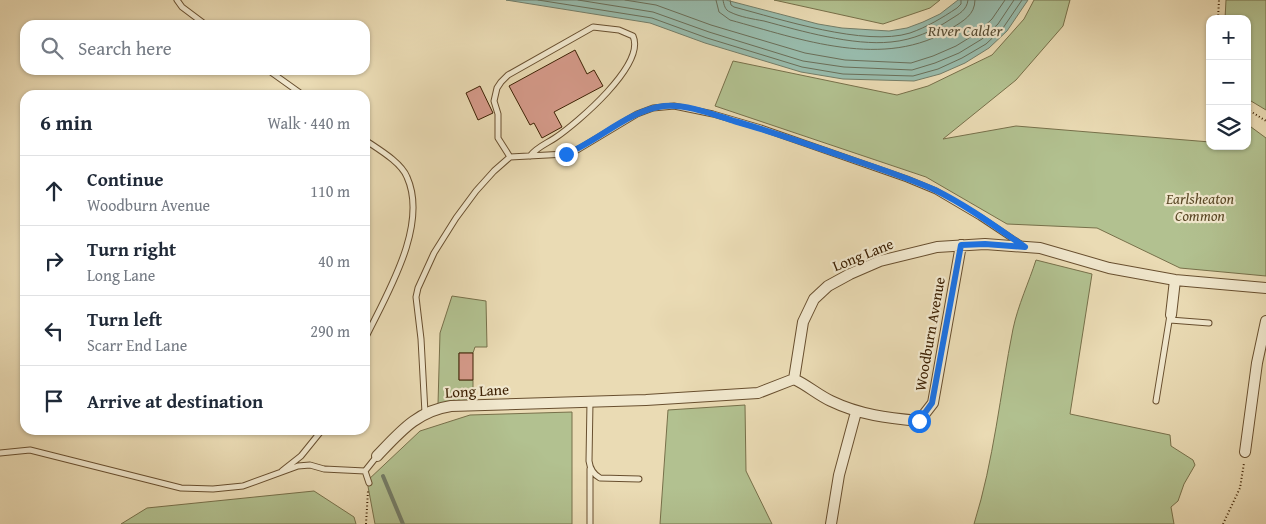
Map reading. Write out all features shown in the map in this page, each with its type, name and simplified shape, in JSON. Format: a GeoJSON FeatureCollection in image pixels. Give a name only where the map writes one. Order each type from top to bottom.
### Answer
{"type":"FeatureCollection","features":[{"type":"Feature","properties":{"kind":"street","name":"Long Lane"},"geometry":{"type":"LineString","coordinates":[[377,456],[410,423],[436,408],[646,400],[758,393],[794,379],[803,322],[814,299],[828,286],[880,261],[937,247],[985,244],[1040,248],[1109,268],[1175,280],[1266,288]]}},
{"type":"Feature","properties":{"kind":"street","name":"Woodburn Avenue"},"geometry":{"type":"LineString","coordinates":[[794,379],[830,401],[856,412],[880,418],[919,421],[932,403],[961,245]]}},
{"type":"Feature","properties":{"kind":"street"},"geometry":{"type":"LineString","coordinates":[[1170,317],[1175,280]]}},
{"type":"Feature","properties":{"kind":"street"},"geometry":{"type":"LineString","coordinates":[[1245,452],[1257,363],[1266,321]]}},
{"type":"Feature","properties":{"kind":"street"},"geometry":{"type":"LineString","coordinates":[[831,524],[839,475],[856,412]]}},
{"type":"Feature","properties":{"kind":"lane"},"geometry":{"type":"LineString","coordinates":[[177,0],[182,7],[199,20]]}},
{"type":"Feature","properties":{"kind":"lane"},"geometry":{"type":"LineString","coordinates":[[510,157],[498,138],[498,114],[494,101],[497,88],[508,75],[593,26],[619,30],[633,36],[635,40],[633,56],[626,70],[608,91],[575,122],[537,148],[530,156]]}},
{"type":"Feature","properties":{"kind":"lane"},"geometry":{"type":"LineString","coordinates":[[275,75],[296,90]]}},
{"type":"Feature","properties":{"kind":"lane"},"geometry":{"type":"LineString","coordinates":[[426,413],[416,297],[423,275],[442,241],[476,191],[510,157],[566,154],[577,150],[637,114],[654,108],[674,106],[693,109],[761,128],[907,179],[936,191],[1025,247]]}},
{"type":"Feature","properties":{"kind":"lane"},"geometry":{"type":"LineString","coordinates":[[370,144],[393,160],[407,177],[414,205],[412,230],[404,257],[370,328]]}},
{"type":"Feature","properties":{"kind":"lane"},"geometry":{"type":"LineString","coordinates":[[1156,401],[1170,317],[1209,324]]}},
{"type":"Feature","properties":{"kind":"lane"},"geometry":{"type":"LineString","coordinates":[[590,401],[590,524]]}},
{"type":"Feature","properties":{"kind":"lane"},"geometry":{"type":"LineString","coordinates":[[278,475],[301,456],[318,435]]}},
{"type":"Feature","properties":{"kind":"lane"},"geometry":{"type":"LineString","coordinates":[[0,452],[30,450],[181,488],[213,489],[243,486],[278,475],[298,466],[310,465],[324,469],[365,470],[369,483]]}},
{"type":"Feature","properties":{"kind":"lane","name":"Long Lane"},"geometry":{"type":"LineString","coordinates":[[365,470],[377,456]]}},
{"type":"Feature","properties":{"kind":"lane"},"geometry":{"type":"LineString","coordinates":[[590,469],[600,478],[639,479]]}},
{"type":"Feature","properties":{"kind":"path"},"geometry":{"type":"LineString","coordinates":[[1218,15],[1219,0]]}},
{"type":"Feature","properties":{"kind":"path"},"geometry":{"type":"LineString","coordinates":[[1251,112],[1266,122]]}},
{"type":"Feature","properties":{"kind":"path"},"geometry":{"type":"LineString","coordinates":[[1223,524],[1240,488],[1245,452]]}},
{"type":"Feature","properties":{"kind":"path"},"geometry":{"type":"LineString","coordinates":[[366,524],[369,483]]}},
{"type":"Feature","properties":{"kind":"green space"},"geometry":{"type":"Polygon","coordinates":[[[774,0],[940,0],[930,8],[883,24],[774,0]]]}},
{"type":"Feature","properties":{"kind":"green space","name":"Earlsheaton Common"},"geometry":{"type":"Polygon","coordinates":[[[1034,0],[1070,0],[1063,26],[1016,80],[943,139],[1016,126],[1206,142],[1206,150],[1251,150],[1251,127],[1266,138],[1266,276],[1180,268],[1097,228],[1007,224],[926,177],[715,106],[733,61],[897,95],[928,86],[992,55],[1024,19],[1034,0]]]}},
{"type":"Feature","properties":{"kind":"green space"},"geometry":{"type":"Polygon","coordinates":[[[1226,0],[1266,0],[1266,110],[1251,101],[1251,15],[1225,15],[1226,0]]]}},
{"type":"Feature","properties":{"kind":"green space"},"geometry":{"type":"Polygon","coordinates":[[[1036,260],[1092,274],[1070,414],[1170,435],[1171,446],[1193,460],[1195,465],[1184,484],[1178,501],[1171,507],[1174,524],[974,524],[987,476],[1015,320],[1036,260]]]}},
{"type":"Feature","properties":{"kind":"green space"},"geometry":{"type":"Polygon","coordinates":[[[452,296],[486,301],[487,347],[475,347],[473,353],[459,353],[459,380],[473,380],[473,403],[438,404],[440,333],[452,296]]]}},
{"type":"Feature","properties":{"kind":"green space"},"geometry":{"type":"Polygon","coordinates":[[[745,405],[746,471],[772,524],[660,524],[668,410],[745,405]]]}},
{"type":"Feature","properties":{"kind":"green space"},"geometry":{"type":"Polygon","coordinates":[[[572,412],[572,524],[375,524],[367,481],[420,431],[470,415],[572,412]]]}},
{"type":"Feature","properties":{"kind":"green space"},"geometry":{"type":"Polygon","coordinates":[[[314,491],[354,517],[356,524],[121,524],[147,508],[314,491]]]}},
{"type":"Feature","properties":{"kind":"water","name":"River Calder"},"geometry":{"type":"Polygon","coordinates":[[[506,0],[726,0],[818,24],[842,28],[889,31],[907,28],[923,22],[940,14],[958,0],[1028,0],[1007,31],[989,48],[965,63],[940,74],[914,81],[843,79],[801,72],[705,43],[650,23],[506,0]]]}},
{"type":"Feature","properties":{"kind":"building"},"geometry":{"type":"Polygon","coordinates":[[[575,50],[587,74],[594,70],[603,86],[554,112],[562,127],[542,138],[534,123],[530,125],[509,86],[575,50]]]}},
{"type":"Feature","properties":{"kind":"building"},"geometry":{"type":"Polygon","coordinates":[[[480,86],[493,113],[478,120],[466,93],[480,86]]]}},
{"type":"Feature","properties":{"kind":"building"},"geometry":{"type":"Polygon","coordinates":[[[459,353],[473,353],[473,380],[459,380],[459,353]]]}},
{"type":"Feature","properties":{"kind":"waterway"},"geometry":{"type":"LineString","coordinates":[[383,476],[403,524]]}},
{"type":"Feature","properties":{"kind":"route"},"geometry":{"type":"LineString","coordinates":[[566,154],[577,150],[637,114],[663,106],[693,109],[761,128],[936,191],[1025,247],[985,244],[961,245],[932,403],[919,421]]}}]}
